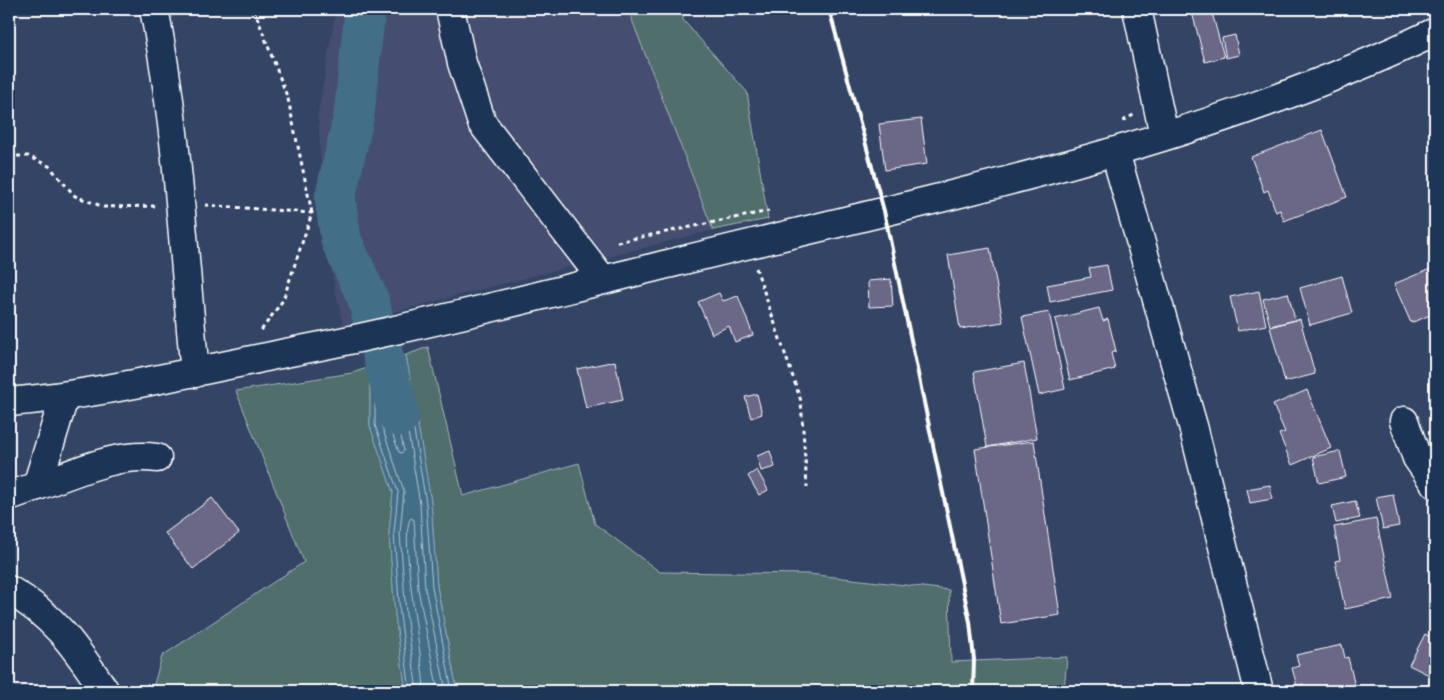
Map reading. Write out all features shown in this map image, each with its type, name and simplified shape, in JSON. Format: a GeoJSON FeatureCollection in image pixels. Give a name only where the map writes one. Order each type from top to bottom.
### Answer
{"type":"FeatureCollection","features":[{"type":"Feature","properties":{"kind":"main road"},"geometry":{"type":"LineString","coordinates":[[154,9],[162,48],[174,146],[195,372]]}},
{"type":"Feature","properties":{"kind":"main road"},"geometry":{"type":"LineString","coordinates":[[450,9],[462,63],[482,123],[603,280]]}},
{"type":"Feature","properties":{"kind":"main road"},"geometry":{"type":"LineString","coordinates":[[1136,9],[1164,135]]}},
{"type":"Feature","properties":{"kind":"main road"},"geometry":{"type":"LineString","coordinates":[[9,402],[64,398],[400,329],[1115,152],[1273,99],[1402,48],[1435,32]]}},
{"type":"Feature","properties":{"kind":"main road"},"geometry":{"type":"LineString","coordinates":[[1115,152],[1193,426],[1259,691]]}},
{"type":"Feature","properties":{"kind":"main road"},"geometry":{"type":"LineString","coordinates":[[38,486],[64,398]]}},
{"type":"Feature","properties":{"kind":"main road"},"geometry":{"type":"LineString","coordinates":[[1404,422],[1417,458],[1435,484]]}},
{"type":"Feature","properties":{"kind":"main road"},"geometry":{"type":"LineString","coordinates":[[9,496],[118,459],[142,456],[158,458]]}},
{"type":"Feature","properties":{"kind":"main road"},"geometry":{"type":"LineString","coordinates":[[9,590],[34,604],[55,624],[72,642],[105,691]]}},
{"type":"Feature","properties":{"kind":"path"},"geometry":{"type":"LineString","coordinates":[[254,9],[288,99],[312,212]]}},
{"type":"Feature","properties":{"kind":"path"},"geometry":{"type":"LineString","coordinates":[[748,244],[801,401],[807,487]]}},
{"type":"Feature","properties":{"kind":"shaded area"},"geometry":{"type":"Polygon","coordinates":[[[336,9],[632,9],[632,20],[713,230],[343,325],[325,242],[318,113],[336,9]]]}},
{"type":"Feature","properties":{"kind":"green space"},"geometry":{"type":"Polygon","coordinates":[[[632,9],[683,9],[683,20],[747,92],[768,219],[713,230],[632,20],[632,9]]]}},
{"type":"Feature","properties":{"kind":"green space"},"geometry":{"type":"Polygon","coordinates":[[[428,347],[463,496],[579,463],[595,524],[660,572],[808,574],[949,590],[951,662],[1067,657],[1064,691],[457,691],[437,586],[431,502],[406,355],[428,347]]]}},
{"type":"Feature","properties":{"kind":"green space"},"geometry":{"type":"Polygon","coordinates":[[[370,367],[370,426],[393,492],[389,533],[395,615],[406,691],[152,691],[162,656],[304,562],[236,391],[352,373],[370,367]]]}},
{"type":"Feature","properties":{"kind":"water"},"geometry":{"type":"Polygon","coordinates":[[[406,355],[431,502],[437,587],[457,691],[406,691],[395,615],[389,533],[393,492],[370,426],[370,367],[406,355]]]}},
{"type":"Feature","properties":{"kind":"building"},"geometry":{"type":"Polygon","coordinates":[[[1211,9],[1224,57],[1205,62],[1192,12],[1211,9]]]}},
{"type":"Feature","properties":{"kind":"building"},"geometry":{"type":"Polygon","coordinates":[[[1235,35],[1239,55],[1226,58],[1222,38],[1235,35]]]}},
{"type":"Feature","properties":{"kind":"building"},"geometry":{"type":"Polygon","coordinates":[[[921,119],[927,164],[885,170],[879,124],[921,119]]]}},
{"type":"Feature","properties":{"kind":"building"},"geometry":{"type":"Polygon","coordinates":[[[1322,130],[1347,197],[1284,221],[1280,210],[1276,212],[1268,190],[1264,192],[1251,157],[1322,130]]]}},
{"type":"Feature","properties":{"kind":"building"},"geometry":{"type":"Polygon","coordinates":[[[990,248],[1003,322],[960,329],[948,255],[990,248]]]}},
{"type":"Feature","properties":{"kind":"building"},"geometry":{"type":"Polygon","coordinates":[[[1107,265],[1112,290],[1050,302],[1047,285],[1091,277],[1089,268],[1107,265]]]}},
{"type":"Feature","properties":{"kind":"building"},"geometry":{"type":"Polygon","coordinates":[[[1435,267],[1435,313],[1411,323],[1394,284],[1435,267]]]}},
{"type":"Feature","properties":{"kind":"building"},"geometry":{"type":"Polygon","coordinates":[[[1342,276],[1352,313],[1310,325],[1300,288],[1342,276]]]}},
{"type":"Feature","properties":{"kind":"building"},"geometry":{"type":"Polygon","coordinates":[[[891,279],[893,306],[869,307],[868,281],[891,279]]]}},
{"type":"Feature","properties":{"kind":"building"},"geometry":{"type":"Polygon","coordinates":[[[1259,291],[1266,325],[1238,331],[1230,297],[1259,291]]]}},
{"type":"Feature","properties":{"kind":"building"},"geometry":{"type":"Polygon","coordinates":[[[719,293],[723,301],[738,296],[753,335],[735,342],[729,326],[712,334],[698,302],[719,293]]]}},
{"type":"Feature","properties":{"kind":"building"},"geometry":{"type":"Polygon","coordinates":[[[1288,293],[1295,320],[1270,326],[1263,299],[1288,293]]]}},
{"type":"Feature","properties":{"kind":"building"},"geometry":{"type":"Polygon","coordinates":[[[1099,308],[1103,321],[1108,319],[1116,351],[1111,353],[1115,369],[1070,380],[1055,319],[1099,308]]]}},
{"type":"Feature","properties":{"kind":"building"},"geometry":{"type":"Polygon","coordinates":[[[1049,312],[1065,389],[1039,395],[1022,317],[1049,312]]]}},
{"type":"Feature","properties":{"kind":"building"},"geometry":{"type":"Polygon","coordinates":[[[1300,319],[1315,374],[1285,382],[1270,327],[1300,319]]]}},
{"type":"Feature","properties":{"kind":"building"},"geometry":{"type":"Polygon","coordinates":[[[615,361],[623,400],[586,408],[577,369],[615,361]]]}},
{"type":"Feature","properties":{"kind":"building"},"geometry":{"type":"Polygon","coordinates":[[[1024,363],[1037,438],[987,447],[974,372],[1024,363]]]}},
{"type":"Feature","properties":{"kind":"building"},"geometry":{"type":"Polygon","coordinates":[[[1307,390],[1331,448],[1292,465],[1279,434],[1285,432],[1273,405],[1307,390]]]}},
{"type":"Feature","properties":{"kind":"building"},"geometry":{"type":"Polygon","coordinates":[[[757,394],[762,414],[751,418],[745,397],[757,394]]]}},
{"type":"Feature","properties":{"kind":"building"},"geometry":{"type":"Polygon","coordinates":[[[1034,441],[1060,615],[1001,624],[975,449],[1034,441]]]}},
{"type":"Feature","properties":{"kind":"building"},"geometry":{"type":"Polygon","coordinates":[[[770,451],[775,467],[761,471],[757,456],[770,451]]]}},
{"type":"Feature","properties":{"kind":"building"},"geometry":{"type":"Polygon","coordinates":[[[1340,451],[1346,477],[1319,483],[1313,457],[1340,451]]]}},
{"type":"Feature","properties":{"kind":"building"},"geometry":{"type":"Polygon","coordinates":[[[757,470],[768,490],[759,495],[748,476],[757,470]]]}},
{"type":"Feature","properties":{"kind":"building"},"geometry":{"type":"Polygon","coordinates":[[[1270,485],[1272,499],[1250,503],[1247,489],[1270,485]]]}},
{"type":"Feature","properties":{"kind":"building"},"geometry":{"type":"Polygon","coordinates":[[[1393,494],[1399,526],[1383,529],[1376,497],[1393,494]]]}},
{"type":"Feature","properties":{"kind":"building"},"geometry":{"type":"Polygon","coordinates":[[[212,498],[239,533],[193,569],[165,533],[212,498]]]}},
{"type":"Feature","properties":{"kind":"building"},"geometry":{"type":"Polygon","coordinates":[[[1355,501],[1360,518],[1336,523],[1332,506],[1355,501]]]}},
{"type":"Feature","properties":{"kind":"building"},"geometry":{"type":"Polygon","coordinates":[[[1376,519],[1393,599],[1345,609],[1335,561],[1340,560],[1334,527],[1376,519]]]}},
{"type":"Feature","properties":{"kind":"building"},"geometry":{"type":"Polygon","coordinates":[[[1425,634],[1435,639],[1435,678],[1409,665],[1425,634]]]}},
{"type":"Feature","properties":{"kind":"building"},"geometry":{"type":"Polygon","coordinates":[[[1342,645],[1345,658],[1348,657],[1356,691],[1304,691],[1303,684],[1297,686],[1292,668],[1299,666],[1296,655],[1342,645]]]}},
{"type":"Feature","properties":{"kind":"waterway"},"geometry":{"type":"LineString","coordinates":[[365,9],[354,115],[335,198],[341,240],[368,299],[399,416]]}},
{"type":"Feature","properties":{"kind":"railway"},"geometry":{"type":"LineString","coordinates":[[829,9],[884,211],[970,622],[974,660],[973,691]]}}]}
